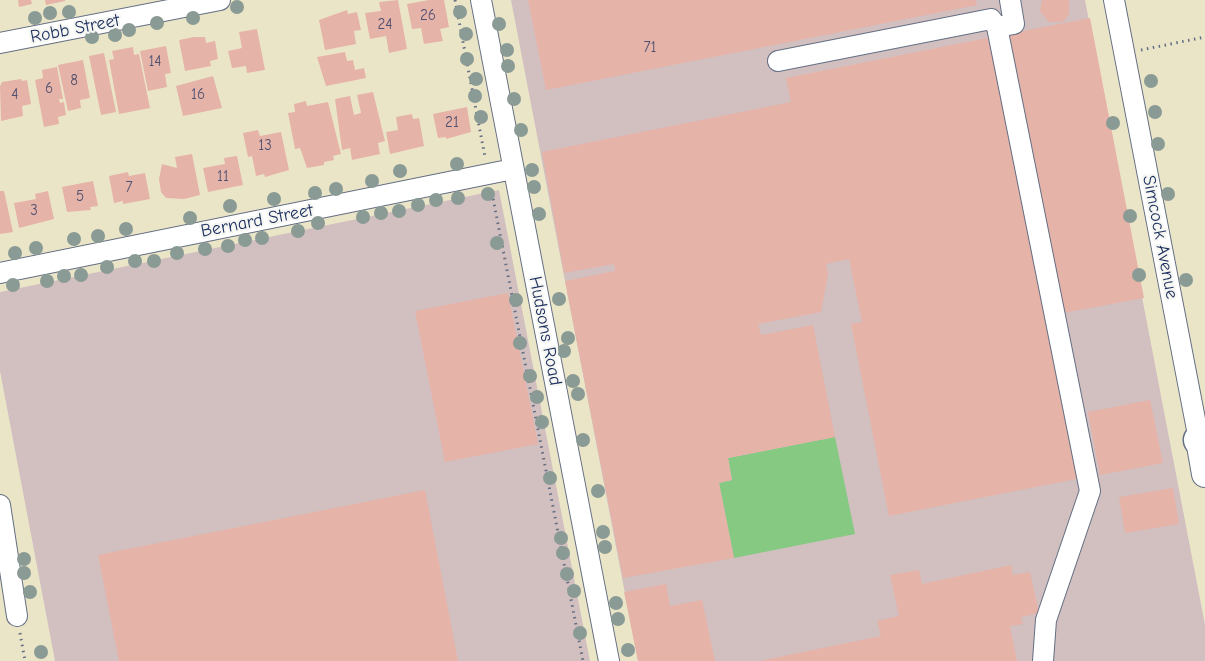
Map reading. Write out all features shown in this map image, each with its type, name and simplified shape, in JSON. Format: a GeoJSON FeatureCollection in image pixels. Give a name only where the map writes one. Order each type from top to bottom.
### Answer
{"type":"FeatureCollection","features":[{"type":"Feature","properties":{"kind":"main road","name":"Simcock Avenue"},"geometry":{"type":"LineString","coordinates":[[1202,439],[1205,474]]}},
{"type":"Feature","properties":{"kind":"street","name":"Robb Street"},"geometry":{"type":"LineString","coordinates":[[0,44],[220,0]]}},
{"type":"Feature","properties":{"kind":"street","name":"Hudsons Road"},"geometry":{"type":"LineString","coordinates":[[481,0],[609,661]]}},
{"type":"Feature","properties":{"kind":"street"},"geometry":{"type":"LineString","coordinates":[[997,27],[1014,24],[1010,0]]}},
{"type":"Feature","properties":{"kind":"street","name":"Simcock Avenue"},"geometry":{"type":"LineString","coordinates":[[1114,0],[1202,439]]}},
{"type":"Feature","properties":{"kind":"street"},"geometry":{"type":"LineString","coordinates":[[778,61],[991,19],[997,27],[1090,491],[1046,620],[1043,661]]}},
{"type":"Feature","properties":{"kind":"street","name":"Bernard Street"},"geometry":{"type":"LineString","coordinates":[[0,273],[513,169]]}},
{"type":"Feature","properties":{"kind":"street"},"geometry":{"type":"LineString","coordinates":[[0,505],[17,616]]}},
{"type":"Feature","properties":{"kind":"path"},"geometry":{"type":"LineString","coordinates":[[454,0],[583,661]]}},
{"type":"Feature","properties":{"kind":"path"},"geometry":{"type":"LineString","coordinates":[[1125,53],[1205,38]]}},
{"type":"Feature","properties":{"kind":"path"},"geometry":{"type":"LineString","coordinates":[[17,616],[25,661]]}},
{"type":"Feature","properties":{"kind":"shaded area"},"geometry":{"type":"Polygon","coordinates":[[[511,0],[1085,0],[1205,625],[1205,661],[638,661],[511,0]]]}},
{"type":"Feature","properties":{"kind":"shaded area"},"geometry":{"type":"Polygon","coordinates":[[[499,190],[590,661],[55,661],[0,371],[0,292],[499,190]]]}},
{"type":"Feature","properties":{"kind":"green space"},"geometry":{"type":"Polygon","coordinates":[[[835,437],[855,534],[734,558],[719,483],[732,480],[728,458],[835,437]]]}},
{"type":"Feature","properties":{"kind":"building"},"geometry":{"type":"Polygon","coordinates":[[[18,0],[31,0],[32,4],[19,7],[18,0]]]}},
{"type":"Feature","properties":{"kind":"building"},"geometry":{"type":"Polygon","coordinates":[[[45,0],[65,0],[65,1],[46,5],[45,0]]]}},
{"type":"Feature","properties":{"kind":"building"},"geometry":{"type":"Polygon","coordinates":[[[398,0],[407,49],[389,53],[386,36],[370,39],[365,13],[381,11],[379,2],[398,0]]]}},
{"type":"Feature","properties":{"kind":"building"},"geometry":{"type":"Polygon","coordinates":[[[444,0],[449,27],[440,29],[443,41],[424,44],[421,28],[412,29],[407,4],[444,0]]]}},
{"type":"Feature","properties":{"kind":"building"},"geometry":{"type":"Polygon","coordinates":[[[528,0],[976,0],[977,5],[546,90],[528,0]]]}},
{"type":"Feature","properties":{"kind":"building"},"geometry":{"type":"Polygon","coordinates":[[[1042,0],[1069,0],[1069,14],[1063,22],[1049,22],[1040,11],[1042,0]]]}},
{"type":"Feature","properties":{"kind":"building"},"geometry":{"type":"Polygon","coordinates":[[[347,10],[348,14],[357,12],[361,30],[354,31],[356,44],[325,50],[319,20],[347,10]]]}},
{"type":"Feature","properties":{"kind":"building"},"geometry":{"type":"Polygon","coordinates":[[[1090,18],[1144,298],[1063,313],[1009,34],[1090,18]]]}},
{"type":"Feature","properties":{"kind":"building"},"geometry":{"type":"Polygon","coordinates":[[[257,29],[265,70],[247,73],[246,66],[232,68],[228,51],[242,48],[239,32],[257,29]]]}},
{"type":"Feature","properties":{"kind":"building"},"geometry":{"type":"Polygon","coordinates":[[[205,37],[206,43],[215,41],[218,59],[210,61],[211,66],[185,71],[179,40],[205,37]]]}},
{"type":"Feature","properties":{"kind":"building"},"geometry":{"type":"Polygon","coordinates":[[[992,37],[1081,478],[889,516],[851,324],[862,322],[849,259],[826,264],[828,274],[821,312],[758,324],[761,335],[813,325],[835,437],[728,458],[732,480],[719,483],[734,558],[623,578],[565,281],[615,271],[614,264],[564,273],[542,152],[791,102],[786,78],[992,37]]]}},
{"type":"Feature","properties":{"kind":"building"},"geometry":{"type":"Polygon","coordinates":[[[166,46],[171,73],[165,74],[167,87],[148,91],[140,51],[166,46]]]}},
{"type":"Feature","properties":{"kind":"building"},"geometry":{"type":"Polygon","coordinates":[[[133,47],[134,55],[139,54],[150,108],[119,114],[109,60],[114,59],[112,51],[133,47]]]}},
{"type":"Feature","properties":{"kind":"building"},"geometry":{"type":"Polygon","coordinates":[[[345,52],[347,61],[353,60],[355,70],[364,68],[366,78],[326,86],[317,57],[345,52]]]}},
{"type":"Feature","properties":{"kind":"building"},"geometry":{"type":"Polygon","coordinates":[[[104,53],[116,112],[101,115],[89,56],[104,53]]]}},
{"type":"Feature","properties":{"kind":"building"},"geometry":{"type":"Polygon","coordinates":[[[83,60],[90,98],[80,100],[81,108],[68,111],[58,65],[83,60]]]}},
{"type":"Feature","properties":{"kind":"building"},"geometry":{"type":"Polygon","coordinates":[[[57,67],[63,99],[59,99],[60,103],[64,102],[66,115],[58,117],[59,124],[44,127],[35,80],[43,78],[42,70],[57,67]]]}},
{"type":"Feature","properties":{"kind":"building"},"geometry":{"type":"Polygon","coordinates":[[[213,76],[222,108],[183,116],[176,86],[213,76]]]}},
{"type":"Feature","properties":{"kind":"building"},"geometry":{"type":"Polygon","coordinates":[[[21,79],[22,81],[27,80],[31,104],[22,106],[23,116],[1,121],[0,86],[2,82],[21,79]]]}},
{"type":"Feature","properties":{"kind":"building"},"geometry":{"type":"Polygon","coordinates":[[[373,92],[385,141],[378,143],[380,154],[352,160],[350,148],[342,150],[335,99],[350,96],[354,115],[361,113],[357,95],[373,92]]]}},
{"type":"Feature","properties":{"kind":"building"},"geometry":{"type":"Polygon","coordinates":[[[306,101],[307,106],[328,102],[341,154],[333,156],[334,160],[324,162],[324,165],[307,168],[300,148],[295,149],[288,113],[295,112],[294,104],[306,101]]]}},
{"type":"Feature","properties":{"kind":"building"},"geometry":{"type":"Polygon","coordinates":[[[467,107],[471,132],[446,139],[446,137],[438,138],[433,114],[467,107]]]}},
{"type":"Feature","properties":{"kind":"building"},"geometry":{"type":"Polygon","coordinates":[[[412,114],[413,119],[419,118],[424,146],[390,154],[386,132],[398,130],[396,117],[412,114]]]}},
{"type":"Feature","properties":{"kind":"building"},"geometry":{"type":"Polygon","coordinates":[[[258,130],[260,136],[281,132],[289,170],[265,177],[264,174],[256,176],[252,156],[248,157],[243,133],[258,130]]]}},
{"type":"Feature","properties":{"kind":"building"},"geometry":{"type":"Polygon","coordinates":[[[192,154],[200,195],[184,199],[166,198],[161,192],[159,179],[162,164],[177,168],[175,157],[192,154]]]}},
{"type":"Feature","properties":{"kind":"building"},"geometry":{"type":"Polygon","coordinates":[[[237,156],[243,185],[208,192],[203,168],[225,164],[224,158],[237,156]]]}},
{"type":"Feature","properties":{"kind":"building"},"geometry":{"type":"Polygon","coordinates":[[[128,172],[129,176],[145,173],[150,199],[123,204],[123,201],[114,203],[109,176],[128,172]]]}},
{"type":"Feature","properties":{"kind":"building"},"geometry":{"type":"Polygon","coordinates":[[[93,181],[98,206],[90,207],[91,210],[67,212],[62,187],[93,181]]]}},
{"type":"Feature","properties":{"kind":"building"},"geometry":{"type":"Polygon","coordinates":[[[0,191],[4,191],[13,232],[0,234],[0,191]]]}},
{"type":"Feature","properties":{"kind":"building"},"geometry":{"type":"Polygon","coordinates":[[[48,191],[54,219],[19,228],[14,203],[36,199],[35,194],[48,191]]]}},
{"type":"Feature","properties":{"kind":"building"},"geometry":{"type":"Polygon","coordinates":[[[508,293],[538,444],[445,462],[415,311],[508,293]]]}},
{"type":"Feature","properties":{"kind":"building"},"geometry":{"type":"Polygon","coordinates":[[[1150,400],[1163,463],[1100,475],[1088,412],[1150,400]]]}},
{"type":"Feature","properties":{"kind":"building"},"geometry":{"type":"Polygon","coordinates":[[[1173,488],[1179,524],[1125,533],[1119,497],[1173,488]]]}},
{"type":"Feature","properties":{"kind":"building"},"geometry":{"type":"Polygon","coordinates":[[[425,490],[458,661],[119,661],[98,555],[425,490]]]}},
{"type":"Feature","properties":{"kind":"building"},"geometry":{"type":"Polygon","coordinates":[[[1011,565],[1013,575],[1030,572],[1039,613],[1021,617],[1023,624],[1010,626],[1017,661],[759,661],[881,636],[877,621],[899,616],[890,575],[919,570],[922,584],[1011,565]]]}},
{"type":"Feature","properties":{"kind":"building"},"geometry":{"type":"Polygon","coordinates":[[[666,584],[670,606],[702,600],[715,661],[638,661],[624,592],[666,584]]]}}]}
